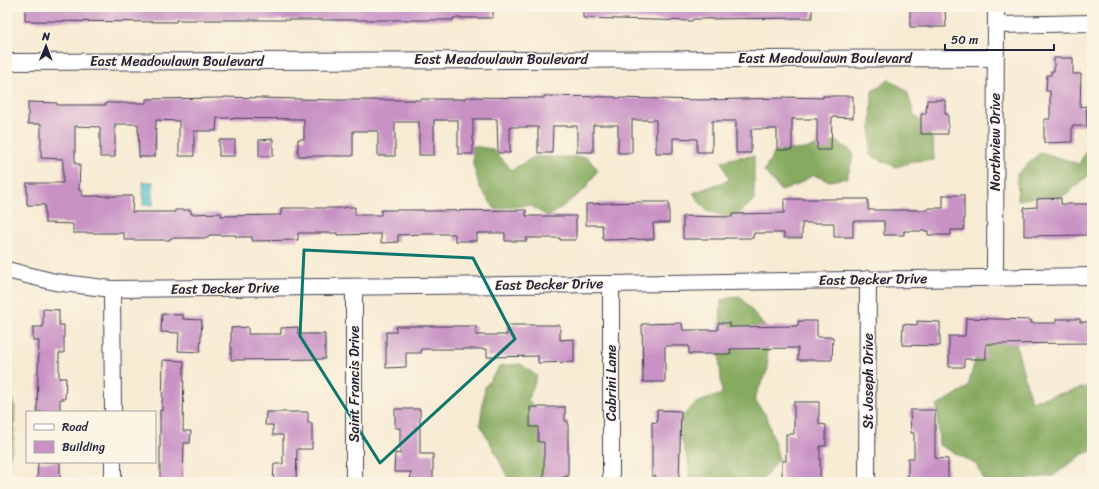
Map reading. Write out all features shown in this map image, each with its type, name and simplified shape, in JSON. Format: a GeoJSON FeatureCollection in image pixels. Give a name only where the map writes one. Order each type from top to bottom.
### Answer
{"type":"FeatureCollection","features":[{"type":"Feature","properties":{"kind":"street","name":"Northview Drive"},"geometry":{"type":"LineString","coordinates":[[995,277],[996,7]]}},
{"type":"Feature","properties":{"kind":"street"},"geometry":{"type":"LineString","coordinates":[[996,25],[1092,23]]}},
{"type":"Feature","properties":{"kind":"street","name":"East Meadowlawn Boulevard"},"geometry":{"type":"LineString","coordinates":[[7,62],[995,58]]}},
{"type":"Feature","properties":{"kind":"street","name":"East Decker Drive"},"geometry":{"type":"LineString","coordinates":[[7,270],[55,282],[112,289],[611,284],[1092,276]]}},
{"type":"Feature","properties":{"kind":"street","name":"St Joseph Drive"},"geometry":{"type":"LineString","coordinates":[[867,482],[868,279]]}},
{"type":"Feature","properties":{"kind":"street","name":"Cabrini Lane"},"geometry":{"type":"LineString","coordinates":[[611,284],[611,482]]}},
{"type":"Feature","properties":{"kind":"street","name":"Saint Francis Drive"},"geometry":{"type":"LineString","coordinates":[[354,286],[354,482]]}},
{"type":"Feature","properties":{"kind":"street"},"geometry":{"type":"LineString","coordinates":[[112,289],[113,411]]}},
{"type":"Feature","properties":{"kind":"street"},"geometry":{"type":"LineString","coordinates":[[113,463],[113,482]]}},
{"type":"Feature","properties":{"kind":"highlighted area"},"geometry":{"type":"Polygon","coordinates":[[[304,250],[473,258],[515,339],[380,463],[300,336],[304,250]]]}},
{"type":"Feature","properties":{"kind":"green space"},"geometry":{"type":"Polygon","coordinates":[[[889,79],[907,91],[914,115],[925,125],[933,141],[934,160],[915,161],[896,167],[870,155],[872,91],[889,79]]]}},
{"type":"Feature","properties":{"kind":"green space"},"geometry":{"type":"Polygon","coordinates":[[[1092,118],[1092,173],[1062,197],[1037,197],[1018,200],[1017,174],[1041,152],[1079,164],[1090,144],[1092,118]]]}},
{"type":"Feature","properties":{"kind":"green space"},"geometry":{"type":"Polygon","coordinates":[[[836,141],[854,153],[847,178],[829,181],[813,175],[797,185],[781,191],[764,171],[775,152],[804,149],[836,141]]]}},
{"type":"Feature","properties":{"kind":"green space"},"geometry":{"type":"Polygon","coordinates":[[[473,146],[492,149],[512,170],[534,157],[587,157],[598,170],[585,189],[549,217],[529,205],[495,209],[480,188],[473,164],[473,146]]]}},
{"type":"Feature","properties":{"kind":"green space"},"geometry":{"type":"Polygon","coordinates":[[[754,156],[754,200],[733,219],[706,210],[693,193],[729,180],[722,161],[739,157],[754,156]]]}},
{"type":"Feature","properties":{"kind":"green space"},"geometry":{"type":"Polygon","coordinates":[[[740,296],[766,328],[768,369],[754,399],[767,417],[779,459],[761,482],[689,482],[689,464],[676,422],[696,403],[722,394],[719,352],[721,300],[740,296]]]}},
{"type":"Feature","properties":{"kind":"green space"},"geometry":{"type":"Polygon","coordinates":[[[984,327],[1013,333],[1031,401],[1090,386],[1092,387],[1092,451],[1083,454],[1053,476],[1015,480],[1012,482],[985,482],[977,465],[939,445],[937,406],[968,387],[984,327]]]}},
{"type":"Feature","properties":{"kind":"green space"},"geometry":{"type":"Polygon","coordinates":[[[521,364],[537,376],[528,400],[547,418],[549,474],[543,482],[508,482],[508,478],[480,424],[485,387],[500,366],[521,364]]]}},
{"type":"Feature","properties":{"kind":"green space"},"geometry":{"type":"Polygon","coordinates":[[[7,388],[15,407],[13,447],[7,466],[7,388]]]}},
{"type":"Feature","properties":{"kind":"water"},"geometry":{"type":"Polygon","coordinates":[[[143,182],[153,182],[153,205],[143,205],[143,182]]]}},
{"type":"Feature","properties":{"kind":"building"},"geometry":{"type":"Polygon","coordinates":[[[25,7],[493,7],[493,18],[453,18],[453,20],[176,20],[176,22],[25,21],[25,7]]]}},
{"type":"Feature","properties":{"kind":"building"},"geometry":{"type":"Polygon","coordinates":[[[583,7],[812,7],[812,18],[693,19],[692,21],[583,18],[583,7]]]}},
{"type":"Feature","properties":{"kind":"building"},"geometry":{"type":"Polygon","coordinates":[[[910,7],[945,7],[946,27],[910,27],[910,7]]]}},
{"type":"Feature","properties":{"kind":"building"},"geometry":{"type":"Polygon","coordinates":[[[1054,58],[1073,58],[1073,74],[1081,74],[1080,107],[1086,106],[1087,126],[1072,126],[1072,142],[1044,143],[1044,119],[1050,119],[1050,91],[1046,91],[1047,75],[1051,75],[1051,71],[1054,71],[1054,58]]]}},
{"type":"Feature","properties":{"kind":"building"},"geometry":{"type":"Polygon","coordinates":[[[544,96],[703,100],[853,96],[853,118],[832,117],[831,150],[817,150],[817,119],[792,119],[792,150],[777,150],[777,129],[751,129],[751,153],[736,153],[736,121],[712,121],[712,152],[697,152],[697,139],[673,138],[673,153],[656,153],[656,120],[632,120],[632,153],[618,153],[618,125],[593,125],[593,152],[577,152],[577,126],[553,126],[552,153],[538,153],[538,127],[510,127],[510,153],[498,153],[497,119],[473,119],[473,154],[458,154],[458,120],[434,120],[434,155],[419,155],[419,122],[395,122],[395,156],[378,156],[378,131],[353,131],[353,156],[298,156],[298,139],[304,139],[304,119],[217,118],[216,131],[194,131],[194,156],[179,156],[179,121],[156,120],[155,157],[139,157],[138,124],[115,124],[115,157],[100,157],[100,127],[75,126],[75,164],[80,164],[79,190],[82,190],[82,196],[133,196],[132,212],[175,212],[175,210],[191,210],[191,214],[221,213],[221,216],[281,215],[281,208],[355,207],[355,215],[381,215],[381,210],[526,210],[526,216],[576,216],[576,240],[560,240],[560,238],[526,238],[527,241],[505,241],[505,233],[477,233],[477,241],[455,241],[455,234],[424,234],[398,235],[398,242],[381,243],[381,234],[337,235],[337,233],[298,233],[298,240],[252,241],[252,237],[236,237],[236,235],[209,235],[208,238],[124,240],[124,233],[73,233],[73,224],[45,223],[45,205],[27,205],[27,183],[63,183],[63,159],[41,158],[41,124],[28,124],[28,102],[57,103],[57,105],[106,105],[106,103],[146,103],[146,99],[224,97],[336,100],[421,100],[465,99],[465,97],[544,98],[544,96]]]}},
{"type":"Feature","properties":{"kind":"building"},"geometry":{"type":"Polygon","coordinates":[[[927,100],[945,100],[945,114],[948,114],[948,134],[921,134],[921,114],[926,114],[927,100]]]}},
{"type":"Feature","properties":{"kind":"building"},"geometry":{"type":"Polygon","coordinates":[[[273,139],[273,156],[259,156],[259,140],[273,139]]]}},
{"type":"Feature","properties":{"kind":"building"},"geometry":{"type":"Polygon","coordinates":[[[219,140],[235,140],[235,156],[219,156],[219,140]]]}},
{"type":"Feature","properties":{"kind":"building"},"geometry":{"type":"Polygon","coordinates":[[[943,195],[964,195],[964,230],[951,230],[951,235],[928,235],[928,231],[904,231],[904,235],[884,235],[884,221],[853,221],[853,237],[834,237],[834,223],[802,223],[802,238],[784,238],[784,233],[754,233],[753,238],[683,239],[683,216],[732,217],[732,214],[784,213],[784,199],[868,199],[868,210],[928,210],[928,208],[943,208],[943,195]]]}},
{"type":"Feature","properties":{"kind":"building"},"geometry":{"type":"Polygon","coordinates":[[[1061,198],[1061,204],[1092,204],[1092,227],[1088,227],[1088,235],[1024,236],[1024,208],[1037,207],[1037,199],[1061,198]]]}},
{"type":"Feature","properties":{"kind":"building"},"geometry":{"type":"Polygon","coordinates":[[[669,202],[669,223],[653,223],[654,239],[603,240],[602,225],[586,225],[586,204],[669,202]]]}},
{"type":"Feature","properties":{"kind":"building"},"geometry":{"type":"Polygon","coordinates":[[[43,309],[59,310],[59,325],[64,325],[64,353],[59,353],[59,378],[66,378],[65,399],[60,399],[60,411],[37,411],[39,341],[33,341],[33,327],[43,327],[43,309]]]}},
{"type":"Feature","properties":{"kind":"building"},"geometry":{"type":"Polygon","coordinates":[[[162,314],[183,315],[183,319],[202,320],[200,352],[178,351],[179,333],[161,332],[162,314]]]}},
{"type":"Feature","properties":{"kind":"building"},"geometry":{"type":"Polygon","coordinates":[[[966,318],[1031,320],[1031,323],[1056,323],[1056,319],[1080,319],[1080,322],[1092,322],[1092,343],[986,344],[986,359],[964,359],[964,367],[949,367],[949,336],[965,336],[966,318]]]}},
{"type":"Feature","properties":{"kind":"building"},"geometry":{"type":"Polygon","coordinates":[[[798,321],[817,321],[817,337],[833,337],[832,360],[798,360],[798,348],[730,349],[731,354],[689,354],[689,346],[665,346],[665,382],[643,382],[642,324],[682,323],[683,330],[718,330],[718,323],[730,323],[730,327],[798,326],[798,321]]]}},
{"type":"Feature","properties":{"kind":"building"},"geometry":{"type":"Polygon","coordinates":[[[917,321],[940,322],[940,346],[902,345],[903,324],[917,325],[917,321]]]}},
{"type":"Feature","properties":{"kind":"building"},"geometry":{"type":"Polygon","coordinates":[[[507,325],[560,325],[560,340],[574,339],[574,362],[538,363],[538,356],[487,357],[487,349],[421,349],[421,353],[406,353],[406,367],[386,368],[386,332],[396,332],[396,326],[476,326],[476,335],[507,335],[507,325]]]}},
{"type":"Feature","properties":{"kind":"building"},"geometry":{"type":"Polygon","coordinates":[[[248,327],[248,334],[281,334],[281,328],[298,327],[298,334],[325,334],[325,359],[231,360],[231,328],[248,327]]]}},
{"type":"Feature","properties":{"kind":"building"},"geometry":{"type":"Polygon","coordinates":[[[163,360],[184,361],[183,431],[191,431],[190,443],[184,443],[183,482],[160,482],[160,410],[162,411],[163,360]]]}},
{"type":"Feature","properties":{"kind":"building"},"geometry":{"type":"Polygon","coordinates":[[[794,402],[819,402],[819,424],[826,425],[826,446],[820,446],[820,482],[782,481],[782,461],[786,461],[786,434],[794,434],[794,402]]]}},
{"type":"Feature","properties":{"kind":"building"},"geometry":{"type":"Polygon","coordinates":[[[530,407],[565,407],[565,421],[568,421],[568,477],[564,476],[564,482],[544,482],[544,442],[538,442],[538,427],[530,427],[530,407]]]}},
{"type":"Feature","properties":{"kind":"building"},"geometry":{"type":"Polygon","coordinates":[[[395,409],[420,409],[420,454],[433,454],[433,482],[410,482],[411,472],[394,472],[395,453],[400,454],[400,428],[395,428],[395,409]]]}},
{"type":"Feature","properties":{"kind":"building"},"geometry":{"type":"Polygon","coordinates":[[[657,410],[681,411],[679,482],[656,482],[656,476],[652,476],[652,422],[657,423],[657,410]]]}},
{"type":"Feature","properties":{"kind":"building"},"geometry":{"type":"Polygon","coordinates":[[[910,410],[935,410],[935,458],[948,459],[948,482],[923,482],[923,479],[908,479],[908,458],[914,458],[914,433],[911,433],[910,410]]]}},
{"type":"Feature","properties":{"kind":"building"},"geometry":{"type":"Polygon","coordinates":[[[266,412],[308,412],[308,423],[312,423],[312,449],[297,449],[296,482],[273,482],[274,464],[283,464],[283,435],[273,435],[273,425],[265,425],[266,412]]]}},
{"type":"Feature","properties":{"kind":"building"},"geometry":{"type":"Polygon","coordinates":[[[38,463],[60,463],[60,482],[37,482],[38,463]]]}}]}
